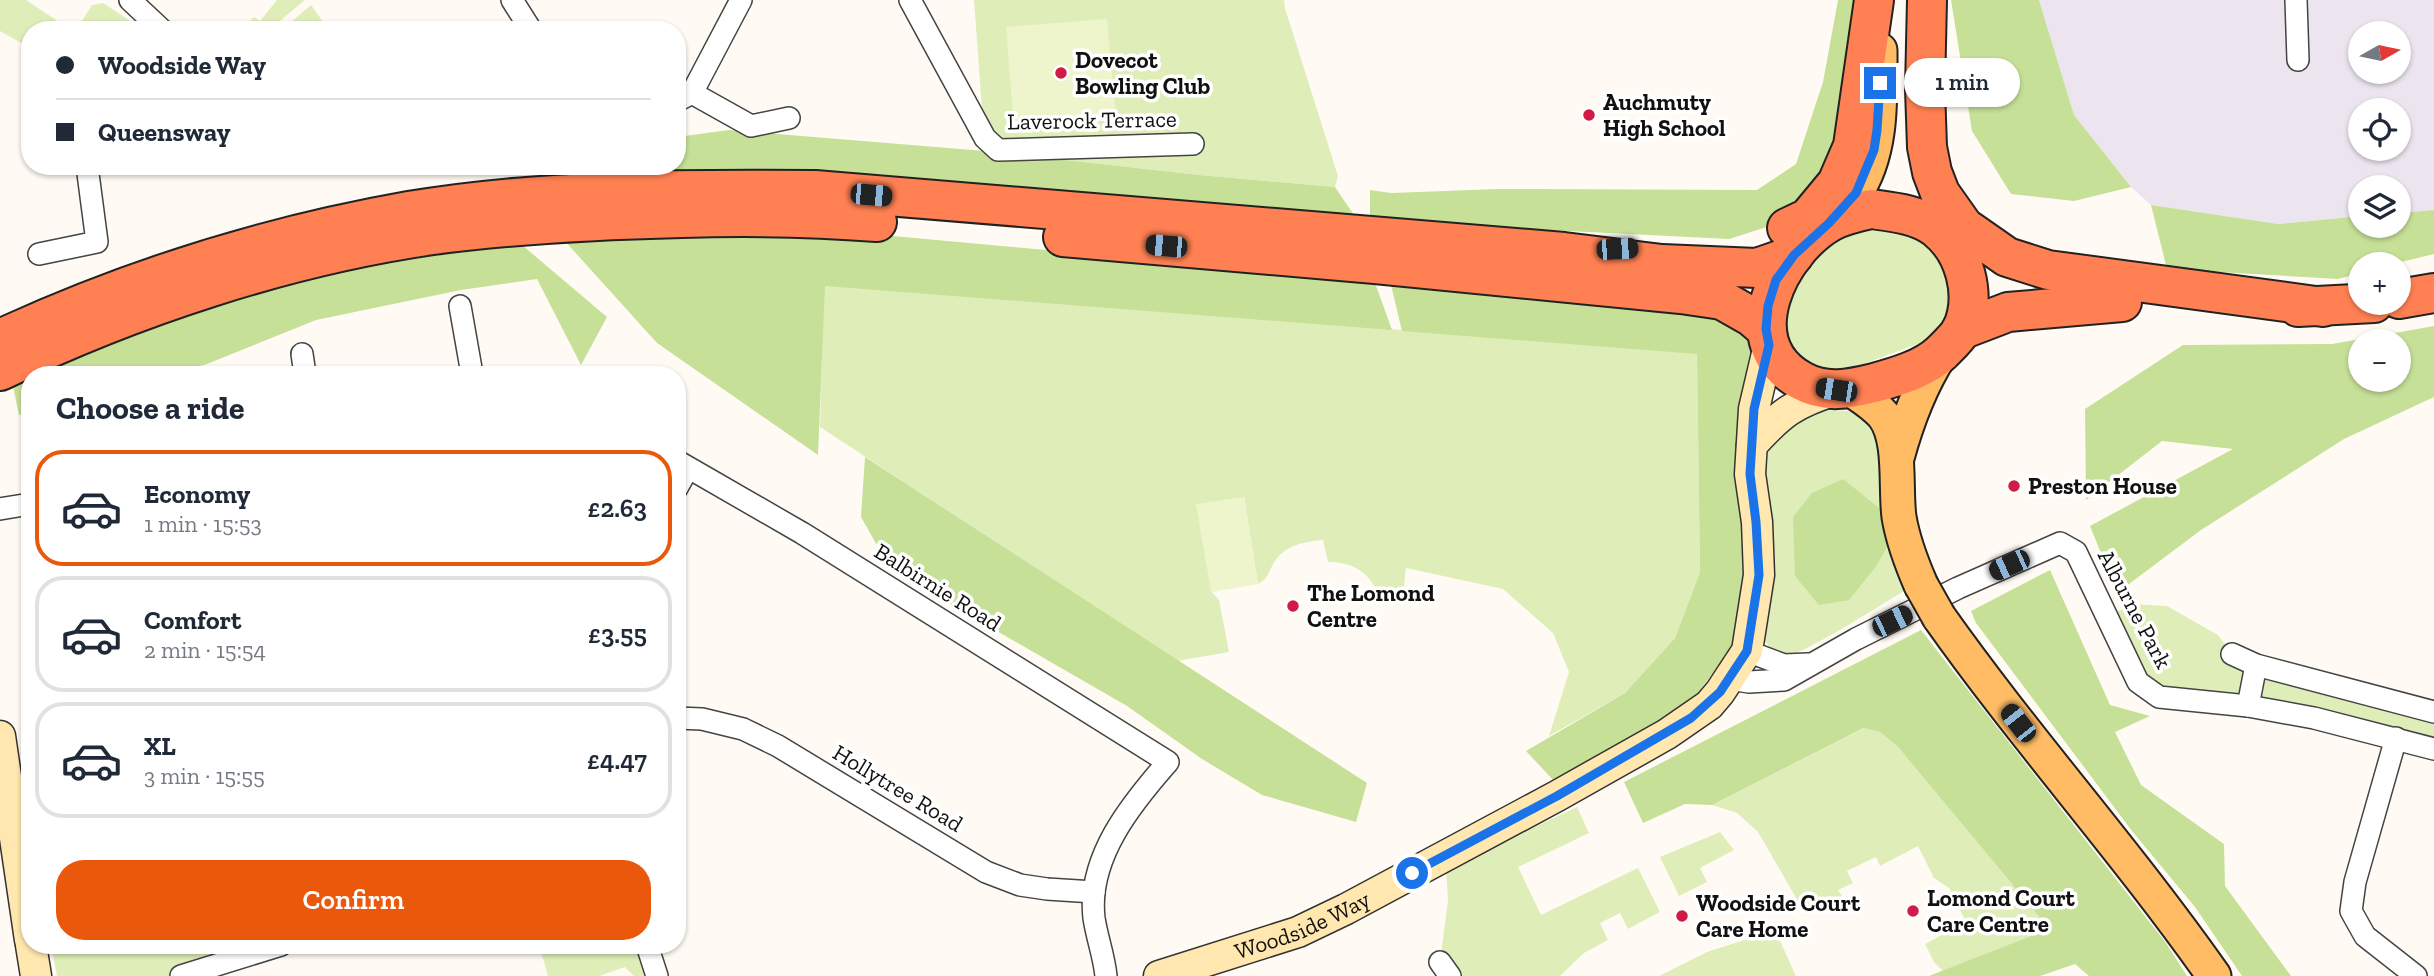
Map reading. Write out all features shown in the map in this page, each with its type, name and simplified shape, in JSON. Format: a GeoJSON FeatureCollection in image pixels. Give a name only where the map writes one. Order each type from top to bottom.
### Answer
{"type":"FeatureCollection","features":[{"type":"Feature","properties":{"kind":"highway"},"geometry":{"type":"LineString","coordinates":[[1564,252],[1671,246],[1729,247],[1770,236],[1808,218],[1837,183],[1853,146],[1874,0]]}},
{"type":"Feature","properties":{"kind":"highway"},"geometry":{"type":"LineString","coordinates":[[1927,0],[1927,147],[1940,193],[1964,227],[2007,257],[2048,270],[2323,307]]}},
{"type":"Feature","properties":{"kind":"highway"},"geometry":{"type":"LineString","coordinates":[[8,351],[81,304],[248,247],[331,226],[397,214],[494,215],[611,205],[692,189],[815,190],[1564,252],[1662,264],[1757,268],[1794,255]]}},
{"type":"Feature","properties":{"kind":"highway"},"geometry":{"type":"LineString","coordinates":[[611,205],[746,216],[832,218],[1362,263],[1646,290],[1722,300],[1752,317],[1768,337],[1781,363],[1794,376],[1816,387],[1843,389],[1918,368],[1951,342],[2008,312],[2122,302]]}},
{"type":"Feature","properties":{"kind":"highway"},"geometry":{"type":"LineString","coordinates":[[1768,337],[1768,306],[1776,280],[1794,255],[1829,223],[1852,213],[1871,209],[1899,212],[1919,219],[1994,273],[2031,288],[2122,302],[2188,306],[2348,305]]}},
{"type":"Feature","properties":{"kind":"highway"},"geometry":{"type":"LineString","coordinates":[[1945,238],[1965,273],[1970,299],[1951,342]]}},
{"type":"Feature","properties":{"kind":"highway"},"geometry":{"type":"LineString","coordinates":[[2411,297],[2434,293]]}},
{"type":"Feature","properties":{"kind":"main road"},"geometry":{"type":"LineString","coordinates":[[1829,223],[1856,193],[1874,150],[1880,103],[1882,0]]}},
{"type":"Feature","properties":{"kind":"main road"},"geometry":{"type":"LineString","coordinates":[[1919,0],[1913,145],[1918,184],[1945,238]]}},
{"type":"Feature","properties":{"kind":"main road"},"geometry":{"type":"LineString","coordinates":[[1896,461],[1916,398],[1951,342]]}},
{"type":"Feature","properties":{"kind":"main road"},"geometry":{"type":"LineString","coordinates":[[1843,389],[1872,404],[1885,418],[1892,434],[1899,517],[1906,549],[1939,617],[2032,741],[2171,914],[2214,976]]}},
{"type":"Feature","properties":{"kind":"street"},"geometry":{"type":"LineString","coordinates":[[130,0],[152,21]]}},
{"type":"Feature","properties":{"kind":"street"},"geometry":{"type":"LineString","coordinates":[[512,0],[525,21]]}},
{"type":"Feature","properties":{"kind":"street"},"geometry":{"type":"LineString","coordinates":[[686,95],[741,0]]}},
{"type":"Feature","properties":{"kind":"street","name":"Laverock Terrace"},"geometry":{"type":"LineString","coordinates":[[910,0],[985,138],[998,150],[1193,144]]}},
{"type":"Feature","properties":{"kind":"street"},"geometry":{"type":"LineString","coordinates":[[2296,0],[2298,60]]}},
{"type":"Feature","properties":{"kind":"street"},"geometry":{"type":"LineString","coordinates":[[686,97],[751,125],[789,118]]}},
{"type":"Feature","properties":{"kind":"street"},"geometry":{"type":"LineString","coordinates":[[39,254],[97,243],[88,175]]}},
{"type":"Feature","properties":{"kind":"street"},"geometry":{"type":"LineString","coordinates":[[460,306],[471,366]]}},
{"type":"Feature","properties":{"kind":"street"},"geometry":{"type":"LineString","coordinates":[[1768,337],[1754,409],[1750,474],[1759,575],[1747,651],[1784,665],[1814,664]]}},
{"type":"Feature","properties":{"kind":"street"},"geometry":{"type":"LineString","coordinates":[[1752,445],[1772,422],[1790,407],[1843,389]]}},
{"type":"Feature","properties":{"kind":"street","name":"Balbirnie Road"},"geometry":{"type":"LineString","coordinates":[[686,466],[802,533],[1168,762],[1141,793],[1118,830],[1102,860],[1094,892]]}},
{"type":"Feature","properties":{"kind":"street"},"geometry":{"type":"LineString","coordinates":[[0,509],[21,506]]}},
{"type":"Feature","properties":{"kind":"street","name":"Alburne Park"},"geometry":{"type":"LineString","coordinates":[[1728,679],[1749,682],[1784,680],[1856,639],[1958,588],[2060,543],[2076,552],[2138,682],[2159,698],[2248,706],[2314,718],[2429,747]]}},
{"type":"Feature","properties":{"kind":"street","name":"Woodside Way"},"geometry":{"type":"LineString","coordinates":[[1159,976],[1199,970],[1298,932],[1502,826],[1691,718],[1709,705],[1747,651]]}},
{"type":"Feature","properties":{"kind":"street"},"geometry":{"type":"LineString","coordinates":[[2232,654],[2256,665],[2428,710],[2429,747]]}},
{"type":"Feature","properties":{"kind":"street"},"geometry":{"type":"LineString","coordinates":[[2248,706],[2256,665]]}},
{"type":"Feature","properties":{"kind":"street","name":"Hollytree Road"},"geometry":{"type":"LineString","coordinates":[[686,718],[702,719],[743,729],[778,746],[986,872],[1020,885],[1094,892]]}},
{"type":"Feature","properties":{"kind":"street"},"geometry":{"type":"LineString","coordinates":[[0,736],[21,881]]}},
{"type":"Feature","properties":{"kind":"street"},"geometry":{"type":"LineString","coordinates":[[2396,738],[2356,882],[2351,911],[2365,936],[2416,976]]}},
{"type":"Feature","properties":{"kind":"street"},"geometry":{"type":"LineString","coordinates":[[1094,892],[1094,916],[1106,976]]}},
{"type":"Feature","properties":{"kind":"street"},"geometry":{"type":"LineString","coordinates":[[32,954],[36,976]]}},
{"type":"Feature","properties":{"kind":"street"},"geometry":{"type":"LineString","coordinates":[[181,976],[252,954]]}},
{"type":"Feature","properties":{"kind":"street"},"geometry":{"type":"LineString","coordinates":[[651,954],[657,976]]}},
{"type":"Feature","properties":{"kind":"shaded area"},"geometry":{"type":"Polygon","coordinates":[[[2039,0],[2434,0],[2434,210],[2411,212],[2411,175],[2348,175],[2348,217],[2278,224],[2151,205],[2131,187],[2074,115],[2039,0]]]}},
{"type":"Feature","properties":{"kind":"green space"},"geometry":{"type":"Polygon","coordinates":[[[0,0],[26,0],[58,21],[21,21],[21,43],[0,31],[0,0]]]}},
{"type":"Feature","properties":{"kind":"green space"},"geometry":{"type":"Polygon","coordinates":[[[277,0],[305,0],[280,21],[260,21],[277,0]]]}},
{"type":"Feature","properties":{"kind":"green space"},"geometry":{"type":"Polygon","coordinates":[[[974,0],[1284,0],[1338,176],[1335,187],[985,151],[974,0]]]}},
{"type":"Feature","properties":{"kind":"green space"},"geometry":{"type":"Polygon","coordinates":[[[1838,0],[1864,0],[1829,176],[1770,226],[1729,239],[1370,221],[1370,190],[1391,193],[1498,189],[1757,190],[1796,164],[1823,82],[1838,0]]]}},
{"type":"Feature","properties":{"kind":"green space"},"geometry":{"type":"Polygon","coordinates":[[[1951,0],[2039,0],[2074,115],[2131,187],[2074,201],[2011,194],[1972,131],[1951,0]]]}},
{"type":"Feature","properties":{"kind":"green space"},"geometry":{"type":"Polygon","coordinates":[[[103,3],[130,21],[82,21],[92,5],[103,3]]]}},
{"type":"Feature","properties":{"kind":"green space"},"geometry":{"type":"Polygon","coordinates":[[[311,5],[323,21],[292,21],[311,5]]]}},
{"type":"Feature","properties":{"kind":"green space","name":"Dovecot Bowling Club"},"geometry":{"type":"Polygon","coordinates":[[[1107,19],[1116,118],[1014,128],[1006,27],[1107,19]]]}},
{"type":"Feature","properties":{"kind":"green space"},"geometry":{"type":"Polygon","coordinates":[[[729,130],[985,151],[1335,187],[1356,218],[876,174],[686,173],[686,136],[729,130]]]}},
{"type":"Feature","properties":{"kind":"green space"},"geometry":{"type":"Polygon","coordinates":[[[2151,205],[2278,224],[2348,217],[2348,238],[2411,238],[2411,212],[2434,210],[2434,254],[2411,260],[2411,252],[2348,252],[2348,276],[2338,279],[2167,269],[2151,205]]]}},
{"type":"Feature","properties":{"kind":"green space"},"geometry":{"type":"Polygon","coordinates":[[[1876,222],[1919,234],[1941,263],[1949,282],[1948,307],[1943,323],[1926,341],[1844,371],[1823,370],[1804,363],[1792,350],[1783,332],[1788,292],[1820,252],[1853,229],[1876,222]]]}},
{"type":"Feature","properties":{"kind":"green space"},"geometry":{"type":"Polygon","coordinates":[[[828,230],[1374,280],[1392,330],[825,286],[818,455],[657,343],[563,239],[828,230]]]}},
{"type":"Feature","properties":{"kind":"green space"},"geometry":{"type":"Polygon","coordinates":[[[509,234],[607,317],[581,365],[537,279],[461,290],[316,320],[200,366],[50,366],[253,283],[509,234]]]}},
{"type":"Feature","properties":{"kind":"green space"},"geometry":{"type":"Polygon","coordinates":[[[1390,281],[1689,303],[1746,330],[1753,370],[1746,575],[1732,648],[1685,709],[1555,782],[1526,751],[1625,693],[1675,638],[1700,572],[1697,354],[1402,331],[1390,281]]]}},
{"type":"Feature","properties":{"kind":"green space"},"geometry":{"type":"Polygon","coordinates":[[[824,285],[1697,353],[1700,572],[1675,638],[1625,693],[1549,736],[1569,672],[1553,633],[1503,589],[1406,568],[1402,604],[1382,603],[1374,585],[1363,572],[1347,564],[1328,562],[1323,540],[1300,544],[1281,554],[1258,584],[1244,497],[1211,591],[1219,600],[1229,652],[1177,661],[820,427],[824,285]]]}},
{"type":"Feature","properties":{"kind":"green space"},"geometry":{"type":"Polygon","coordinates":[[[2434,326],[2434,397],[2344,439],[2201,530],[2117,593],[2090,526],[2233,449],[2162,441],[2086,500],[2085,409],[2183,345],[2332,344],[2348,341],[2348,392],[2411,392],[2411,330],[2434,326]]]}},
{"type":"Feature","properties":{"kind":"green space"},"geometry":{"type":"Polygon","coordinates":[[[21,378],[19,415],[12,382],[21,378]]]}},
{"type":"Feature","properties":{"kind":"green space"},"geometry":{"type":"Polygon","coordinates":[[[1826,410],[1850,411],[1869,424],[1880,443],[1884,512],[1877,565],[1888,546],[1904,591],[1825,639],[1785,656],[1768,646],[1761,636],[1762,462],[1770,446],[1801,417],[1826,410]]]}},
{"type":"Feature","properties":{"kind":"green space"},"geometry":{"type":"Polygon","coordinates":[[[865,457],[1367,783],[1356,822],[1262,795],[1202,759],[1127,706],[891,570],[861,517],[865,457]]]}},
{"type":"Feature","properties":{"kind":"green space"},"geometry":{"type":"Polygon","coordinates":[[[1843,479],[1884,512],[1888,546],[1877,565],[1849,600],[1819,605],[1795,576],[1793,517],[1812,493],[1843,479]]]}},
{"type":"Feature","properties":{"kind":"green space"},"geometry":{"type":"Polygon","coordinates":[[[1244,497],[1258,584],[1211,592],[1196,504],[1244,497]]]}},
{"type":"Feature","properties":{"kind":"green space"},"geometry":{"type":"Polygon","coordinates":[[[2050,570],[2110,705],[2150,716],[2115,732],[2141,785],[2224,844],[2225,886],[2291,976],[2242,976],[2195,907],[2132,831],[1976,623],[1971,611],[2050,570]]]}},
{"type":"Feature","properties":{"kind":"green space"},"geometry":{"type":"Polygon","coordinates":[[[2135,604],[2167,606],[2218,635],[2232,654],[2256,665],[2248,706],[2159,697],[2106,616],[2135,604]]]}},
{"type":"Feature","properties":{"kind":"green space"},"geometry":{"type":"Polygon","coordinates":[[[1921,630],[2166,943],[2187,976],[2089,976],[2075,964],[2040,976],[1929,976],[2051,928],[1898,747],[1880,732],[1864,728],[1712,805],[1685,804],[1643,823],[1624,782],[1921,630]]]}},
{"type":"Feature","properties":{"kind":"green space"},"geometry":{"type":"Polygon","coordinates":[[[2267,670],[2434,714],[2434,747],[2260,707],[2267,670]]]}},
{"type":"Feature","properties":{"kind":"green space"},"geometry":{"type":"Polygon","coordinates":[[[1865,728],[1880,732],[1898,747],[2051,928],[1943,971],[1934,962],[1925,944],[1966,922],[1949,888],[1934,878],[1918,846],[1880,866],[1876,857],[1847,871],[1853,883],[1838,890],[1843,898],[1806,915],[1758,832],[1737,813],[1712,805],[1865,728]]]}},
{"type":"Feature","properties":{"kind":"green space"},"geometry":{"type":"Polygon","coordinates":[[[1577,807],[1589,833],[1518,867],[1541,915],[1638,868],[1660,912],[1628,929],[1620,913],[1600,923],[1608,940],[1584,953],[1560,976],[1450,976],[1440,962],[1448,900],[1446,869],[1577,807]]]}},
{"type":"Feature","properties":{"kind":"green space"},"geometry":{"type":"Polygon","coordinates":[[[1720,832],[1734,850],[1700,868],[1707,882],[1679,896],[1660,857],[1720,832]]]}},
{"type":"Feature","properties":{"kind":"green space"},"geometry":{"type":"Polygon","coordinates":[[[1775,930],[1796,976],[1659,976],[1707,952],[1775,930]]]}},
{"type":"Feature","properties":{"kind":"green space"},"geometry":{"type":"Polygon","coordinates":[[[53,954],[252,954],[181,976],[57,976],[53,954]]]}},
{"type":"Feature","properties":{"kind":"green space"},"geometry":{"type":"Polygon","coordinates":[[[542,954],[650,954],[657,976],[634,976],[625,967],[599,976],[548,976],[542,954]]]}},
{"type":"Feature","properties":{"kind":"place","name":"Dovecot Bowling Club"},"geometry":{"type":"Point","coordinates":[1061,73]}},
{"type":"Feature","properties":{"kind":"place","name":"Auchmuty High School"},"geometry":{"type":"Point","coordinates":[1589,115]}},
{"type":"Feature","properties":{"kind":"place","name":"Preston House"},"geometry":{"type":"Point","coordinates":[2014,486]}},
{"type":"Feature","properties":{"kind":"place","name":"The Lomond Centre"},"geometry":{"type":"Point","coordinates":[1293,606]}},
{"type":"Feature","properties":{"kind":"place","name":"Lomond Court Care Centre"},"geometry":{"type":"Point","coordinates":[1913,911]}},
{"type":"Feature","properties":{"kind":"place","name":"Woodside Court Care Home"},"geometry":{"type":"Point","coordinates":[1682,916]}},
{"type":"Feature","properties":{"kind":"route"},"geometry":{"type":"LineString","coordinates":[[1412,873],[1667,734],[1709,705],[1747,651],[1759,575],[1750,474],[1754,409],[1769,345],[1766,329],[1768,306],[1776,280],[1794,255],[1829,223],[1856,193],[1874,150],[1880,83]]}}]}
